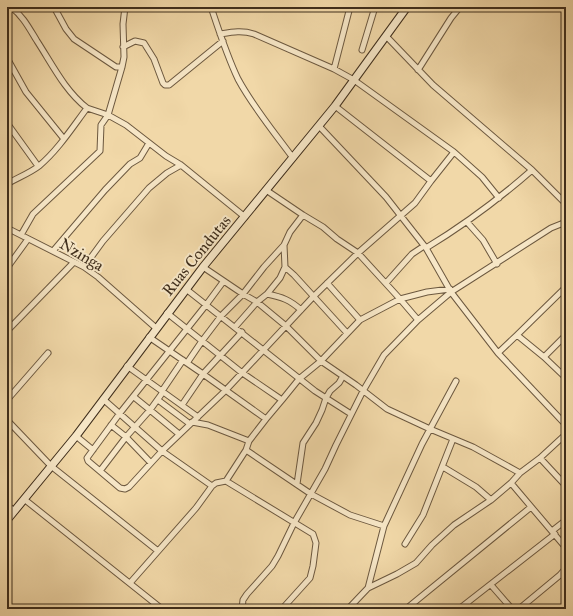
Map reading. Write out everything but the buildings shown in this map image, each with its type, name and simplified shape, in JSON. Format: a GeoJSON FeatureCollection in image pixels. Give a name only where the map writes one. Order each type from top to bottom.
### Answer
{"type":"FeatureCollection","features":[{"type":"Feature","properties":{"kind":"street"},"geometry":{"type":"LineString","coordinates":[[11,7],[22,17],[61,79],[75,98],[87,108],[108,115],[126,125],[166,156],[181,164],[245,217]]}},
{"type":"Feature","properties":{"kind":"street"},"geometry":{"type":"LineString","coordinates":[[54,7],[66,29],[74,39],[116,67],[122,67]]}},
{"type":"Feature","properties":{"kind":"street"},"geometry":{"type":"LineString","coordinates":[[21,235],[33,214],[100,151],[100,125],[108,115],[124,56],[123,24],[125,7]]}},
{"type":"Feature","properties":{"kind":"street"},"geometry":{"type":"LineString","coordinates":[[211,7],[232,66],[242,86],[293,158]]}},
{"type":"Feature","properties":{"kind":"street"},"geometry":{"type":"LineString","coordinates":[[334,69],[350,7]]}},
{"type":"Feature","properties":{"kind":"street"},"geometry":{"type":"LineString","coordinates":[[362,50],[375,7]]}},
{"type":"Feature","properties":{"kind":"street","name":"Ruas Condutas"},"geometry":{"type":"LineString","coordinates":[[7,520],[76,436],[186,289],[335,106],[408,7]]}},
{"type":"Feature","properties":{"kind":"street"},"geometry":{"type":"LineString","coordinates":[[418,70],[451,18],[460,7]]}},
{"type":"Feature","properties":{"kind":"street"},"geometry":{"type":"LineString","coordinates":[[220,34],[246,31],[334,69],[354,80],[454,152],[482,177],[499,198]]}},
{"type":"Feature","properties":{"kind":"street"},"geometry":{"type":"LineString","coordinates":[[386,36],[433,85],[532,170],[566,204]]}},
{"type":"Feature","properties":{"kind":"street"},"geometry":{"type":"LineString","coordinates":[[123,47],[135,41],[144,43],[154,59],[163,83],[165,85],[169,85],[223,41]]}},
{"type":"Feature","properties":{"kind":"street"},"geometry":{"type":"LineString","coordinates":[[7,58],[26,92],[64,139]]}},
{"type":"Feature","properties":{"kind":"street"},"geometry":{"type":"LineString","coordinates":[[335,106],[431,180]]}},
{"type":"Feature","properties":{"kind":"street"},"geometry":{"type":"LineString","coordinates":[[7,184],[38,166],[51,155],[87,108]]}},
{"type":"Feature","properties":{"kind":"street"},"geometry":{"type":"LineString","coordinates":[[7,123],[38,166]]}},
{"type":"Feature","properties":{"kind":"street"},"geometry":{"type":"LineString","coordinates":[[319,126],[376,185],[400,215],[425,247],[451,291],[498,353],[566,425]]}},
{"type":"Feature","properties":{"kind":"street"},"geometry":{"type":"LineString","coordinates":[[53,251],[92,205],[130,164],[140,158],[149,143]]}},
{"type":"Feature","properties":{"kind":"street"},"geometry":{"type":"LineString","coordinates":[[223,282],[170,352],[120,413],[92,450],[87,460],[120,488],[125,489],[129,487],[179,434],[225,391],[241,372],[327,283],[358,253],[415,203],[431,180],[454,152]]}},
{"type":"Feature","properties":{"kind":"street"},"geometry":{"type":"LineString","coordinates":[[84,267],[103,241],[149,188],[181,164]]}},
{"type":"Feature","properties":{"kind":"street"},"geometry":{"type":"LineString","coordinates":[[386,283],[412,254],[467,222],[499,198],[532,170]]}},
{"type":"Feature","properties":{"kind":"street"},"geometry":{"type":"LineString","coordinates":[[266,190],[303,216],[323,227],[333,236],[358,253],[418,320]]}},
{"type":"Feature","properties":{"kind":"street"},"geometry":{"type":"LineString","coordinates":[[100,472],[126,437],[158,400],[162,391],[221,316],[243,294],[264,267],[284,245],[290,232],[303,216]]}},
{"type":"Feature","properties":{"kind":"street"},"geometry":{"type":"LineString","coordinates":[[467,222],[483,240],[496,264]]}},
{"type":"Feature","properties":{"kind":"street"},"geometry":{"type":"LineString","coordinates":[[242,609],[243,600],[246,594],[272,566],[278,556],[294,523],[325,469],[363,390],[384,355],[418,320],[451,291],[551,228],[566,222]]}},
{"type":"Feature","properties":{"kind":"street","name":"Nzinga"},"geometry":{"type":"LineString","coordinates":[[7,228],[84,267],[98,277],[156,328]]}},
{"type":"Feature","properties":{"kind":"street"},"geometry":{"type":"LineString","coordinates":[[7,268],[28,239]]}},
{"type":"Feature","properties":{"kind":"street"},"geometry":{"type":"LineString","coordinates":[[235,327],[257,302],[267,294],[280,278],[285,268],[284,245]]}},
{"type":"Feature","properties":{"kind":"street"},"geometry":{"type":"LineString","coordinates":[[7,331],[74,262]]}},
{"type":"Feature","properties":{"kind":"street"},"geometry":{"type":"LineString","coordinates":[[203,268],[257,302],[286,326],[321,361],[363,390],[387,409],[473,447],[520,473]]}},
{"type":"Feature","properties":{"kind":"street"},"geometry":{"type":"LineString","coordinates":[[285,268],[294,275],[347,334]]}},
{"type":"Feature","properties":{"kind":"street"},"geometry":{"type":"LineString","coordinates":[[327,283],[360,320]]}},
{"type":"Feature","properties":{"kind":"street"},"geometry":{"type":"LineString","coordinates":[[498,353],[566,287]]}},
{"type":"Feature","properties":{"kind":"street"},"geometry":{"type":"LineString","coordinates":[[186,289],[264,349],[299,379],[351,414]]}},
{"type":"Feature","properties":{"kind":"street"},"geometry":{"type":"LineString","coordinates":[[226,481],[246,450],[249,441],[299,379],[321,361],[360,320],[400,299],[427,292],[451,291]]}},
{"type":"Feature","properties":{"kind":"street"},"geometry":{"type":"LineString","coordinates":[[267,294],[278,296],[291,302],[301,310]]}},
{"type":"Feature","properties":{"kind":"street"},"geometry":{"type":"LineString","coordinates":[[167,313],[241,372],[282,400]]}},
{"type":"Feature","properties":{"kind":"street"},"geometry":{"type":"LineString","coordinates":[[182,405],[203,374],[242,332]]}},
{"type":"Feature","properties":{"kind":"street"},"geometry":{"type":"LineString","coordinates":[[517,335],[566,378]]}},
{"type":"Feature","properties":{"kind":"street"},"geometry":{"type":"LineString","coordinates":[[544,358],[566,335]]}},
{"type":"Feature","properties":{"kind":"street"},"geometry":{"type":"LineString","coordinates":[[149,337],[266,419]]}},
{"type":"Feature","properties":{"kind":"street"},"geometry":{"type":"LineString","coordinates":[[7,400],[48,353]]}},
{"type":"Feature","properties":{"kind":"street"},"geometry":{"type":"LineString","coordinates":[[127,366],[198,417]]}},
{"type":"Feature","properties":{"kind":"street"},"geometry":{"type":"LineString","coordinates":[[297,484],[302,446],[316,423],[330,391],[339,384],[343,376]]}},
{"type":"Feature","properties":{"kind":"street"},"geometry":{"type":"LineString","coordinates":[[368,588],[384,526],[430,429],[456,381]]}},
{"type":"Feature","properties":{"kind":"street"},"geometry":{"type":"LineString","coordinates":[[134,397],[179,434]]}},
{"type":"Feature","properties":{"kind":"street"},"geometry":{"type":"LineString","coordinates":[[103,399],[162,451],[212,486]]}},
{"type":"Feature","properties":{"kind":"street"},"geometry":{"type":"LineString","coordinates":[[158,400],[191,423],[208,425],[249,441]]}},
{"type":"Feature","properties":{"kind":"street"},"geometry":{"type":"LineString","coordinates":[[7,420],[51,466],[158,552]]}},
{"type":"Feature","properties":{"kind":"street"},"geometry":{"type":"LineString","coordinates":[[111,425],[126,437],[151,463]]}},
{"type":"Feature","properties":{"kind":"street"},"geometry":{"type":"LineString","coordinates":[[348,609],[368,588],[416,563],[432,545],[454,525],[491,500],[566,434]]}},
{"type":"Feature","properties":{"kind":"street"},"geometry":{"type":"LineString","coordinates":[[76,436],[92,450]]}},
{"type":"Feature","properties":{"kind":"street"},"geometry":{"type":"LineString","coordinates":[[406,544],[423,515],[453,439]]}},
{"type":"Feature","properties":{"kind":"street"},"geometry":{"type":"LineString","coordinates":[[246,450],[311,494],[353,516],[384,526]]}},
{"type":"Feature","properties":{"kind":"street"},"geometry":{"type":"LineString","coordinates":[[540,458],[566,486]]}},
{"type":"Feature","properties":{"kind":"street"},"geometry":{"type":"LineString","coordinates":[[443,467],[476,487],[491,500]]}},
{"type":"Feature","properties":{"kind":"street"},"geometry":{"type":"LineString","coordinates":[[130,583],[196,508],[212,486],[216,483],[226,481],[313,534],[315,537],[316,543],[310,578],[282,609]]}},
{"type":"Feature","properties":{"kind":"street"},"geometry":{"type":"LineString","coordinates":[[511,483],[566,548]]}},
{"type":"Feature","properties":{"kind":"street"},"geometry":{"type":"LineString","coordinates":[[24,499],[162,609]]}},
{"type":"Feature","properties":{"kind":"street"},"geometry":{"type":"LineString","coordinates":[[7,505],[14,511]]}},
{"type":"Feature","properties":{"kind":"street"},"geometry":{"type":"LineString","coordinates":[[406,609],[531,507]]}},
{"type":"Feature","properties":{"kind":"street"},"geometry":{"type":"LineString","coordinates":[[459,609],[491,586],[566,520]]}},
{"type":"Feature","properties":{"kind":"street"},"geometry":{"type":"LineString","coordinates":[[519,609],[560,575],[566,568]]}},
{"type":"Feature","properties":{"kind":"street"},"geometry":{"type":"LineString","coordinates":[[491,586],[512,609]]}},
{"type":"Feature","properties":{"kind":"street"},"geometry":{"type":"LineString","coordinates":[[467,603],[472,609]]}}]}
